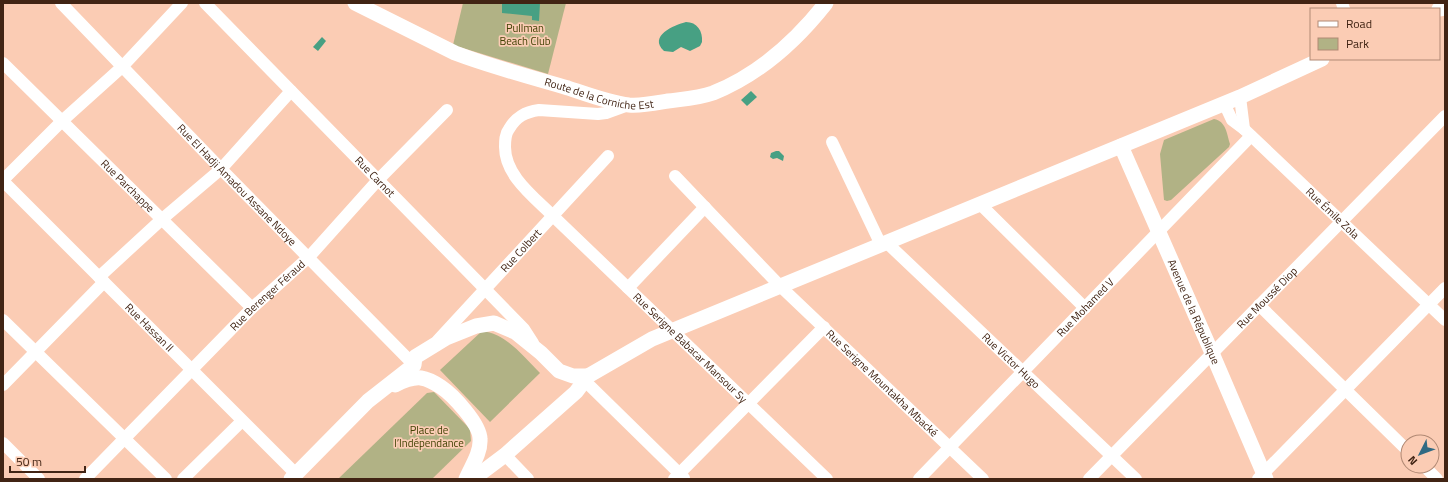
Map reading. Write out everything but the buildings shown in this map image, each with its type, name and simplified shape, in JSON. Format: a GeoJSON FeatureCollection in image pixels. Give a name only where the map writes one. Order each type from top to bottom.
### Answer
{"type":"FeatureCollection","features":[{"type":"Feature","properties":{"kind":"street","name":"Rue El Hadji Amadou Assane Ndoye"},"geometry":{"type":"LineString","coordinates":[[61,3],[122,68],[414,365]]}},
{"type":"Feature","properties":{"kind":"street"},"geometry":{"type":"LineString","coordinates":[[3,180],[62,121],[122,68],[182,3]]}},
{"type":"Feature","properties":{"kind":"street","name":"Rue Carnot"},"geometry":{"type":"LineString","coordinates":[[205,3],[485,288],[524,329],[541,353]]}},
{"type":"Feature","properties":{"kind":"street","name":"Route de la Corniche Est"},"geometry":{"type":"LineString","coordinates":[[355,3],[466,58],[628,105],[692,98],[712,93],[735,83],[785,47],[812,21],[826,3]]}},
{"type":"Feature","properties":{"kind":"street"},"geometry":{"type":"LineString","coordinates":[[473,479],[505,455],[576,392],[586,378],[652,339],[1240,97],[1320,60]]}},
{"type":"Feature","properties":{"kind":"street","name":"Rue Parchappe"},"geometry":{"type":"LineString","coordinates":[[3,63],[252,308]]}},
{"type":"Feature","properties":{"kind":"street"},"geometry":{"type":"LineString","coordinates":[[3,385],[36,352],[102,279],[161,220],[221,169],[291,91]]}},
{"type":"Feature","properties":{"kind":"street"},"geometry":{"type":"LineString","coordinates":[[1240,97],[1248,132]]}},
{"type":"Feature","properties":{"kind":"street","name":"Rue Émile Zola"},"geometry":{"type":"LineString","coordinates":[[1224,103],[1232,120],[1248,132],[1445,320]]}},
{"type":"Feature","properties":{"kind":"street","name":"Rue Serigne Babacar Mansour Sy"},"geometry":{"type":"LineString","coordinates":[[628,105],[606,113],[598,114],[539,110],[520,115],[507,131],[505,152],[508,166],[516,180],[827,479]]}},
{"type":"Feature","properties":{"kind":"street","name":"Rue Berenger Féraud"},"geometry":{"type":"LineString","coordinates":[[85,479],[252,308],[309,257],[378,180],[447,110]]}},
{"type":"Feature","properties":{"kind":"street","name":"Rue Moussé Diop"},"geometry":{"type":"LineString","coordinates":[[1089,479],[1445,116]]}},
{"type":"Feature","properties":{"kind":"street","name":"Rue Mohamed V"},"geometry":{"type":"LineString","coordinates":[[919,479],[1158,232],[1248,132]]}},
{"type":"Feature","properties":{"kind":"street"},"geometry":{"type":"LineString","coordinates":[[832,142],[884,244]]}},
{"type":"Feature","properties":{"kind":"street","name":"Avenue de la République"},"geometry":{"type":"LineString","coordinates":[[1121,146],[1212,353],[1262,477]]}},
{"type":"Feature","properties":{"kind":"street","name":"Rue Colbert"},"geometry":{"type":"LineString","coordinates":[[434,344],[608,156]]}},
{"type":"Feature","properties":{"kind":"street","name":"Rue Serigne Mountakha Mbacké"},"geometry":{"type":"LineString","coordinates":[[675,176],[781,286],[983,479]]}},
{"type":"Feature","properties":{"kind":"street","name":"Rue Hassan ll"},"geometry":{"type":"LineString","coordinates":[[3,180],[242,421],[293,477]]}},
{"type":"Feature","properties":{"kind":"street"},"geometry":{"type":"LineString","coordinates":[[980,204],[1085,308]]}},
{"type":"Feature","properties":{"kind":"street"},"geometry":{"type":"LineString","coordinates":[[628,288],[705,207]]}},
{"type":"Feature","properties":{"kind":"street","name":"Rue Victor Hugo"},"geometry":{"type":"LineString","coordinates":[[884,244],[1136,479]]}},
{"type":"Feature","properties":{"kind":"street"},"geometry":{"type":"LineString","coordinates":[[1262,477],[1445,288]]}},
{"type":"Feature","properties":{"kind":"street"},"geometry":{"type":"LineString","coordinates":[[1259,305],[1400,443]]}},
{"type":"Feature","properties":{"kind":"street"},"geometry":{"type":"LineString","coordinates":[[3,320],[166,479]]}},
{"type":"Feature","properties":{"kind":"street"},"geometry":{"type":"LineString","coordinates":[[293,477],[368,401],[414,365],[415,357],[446,338],[476,326],[494,323],[515,332],[559,370],[573,376],[586,378],[679,477],[824,327]]}},
{"type":"Feature","properties":{"kind":"street"},"geometry":{"type":"LineString","coordinates":[[368,401],[401,382],[410,379],[421,378],[440,386],[470,416],[481,438],[479,449],[466,479]]}},
{"type":"Feature","properties":{"kind":"street"},"geometry":{"type":"LineString","coordinates":[[183,479],[242,421]]}},
{"type":"Feature","properties":{"kind":"street"},"geometry":{"type":"LineString","coordinates":[[3,443],[40,479]]}},
{"type":"Feature","properties":{"kind":"street"},"geometry":{"type":"LineString","coordinates":[[505,455],[528,479]]}},
{"type":"Feature","properties":{"kind":"green space","name":"Pullman Beach Club"},"geometry":{"type":"Polygon","coordinates":[[[463,3],[566,3],[548,74],[453,45],[463,3]]]}},
{"type":"Feature","properties":{"kind":"green space"},"geometry":{"type":"Polygon","coordinates":[[[1214,119],[1218,120],[1224,125],[1230,144],[1229,147],[1171,200],[1164,200],[1160,154],[1164,140],[1214,119]]]}},
{"type":"Feature","properties":{"kind":"green space"},"geometry":{"type":"Polygon","coordinates":[[[482,331],[499,336],[507,341],[540,373],[490,422],[440,370],[482,331]]]}},
{"type":"Feature","properties":{"kind":"green space","name":"Place de l’Indépendance"},"geometry":{"type":"Polygon","coordinates":[[[434,392],[470,429],[471,441],[432,479],[338,479],[427,393],[434,392]]]}},
{"type":"Feature","properties":{"kind":"shaded area"},"geometry":{"type":"Polygon","coordinates":[[[502,3],[540,3],[539,21],[532,20],[532,16],[502,13],[502,3]]]}},
{"type":"Feature","properties":{"kind":"shaded area"},"geometry":{"type":"Polygon","coordinates":[[[686,22],[696,25],[700,31],[702,42],[700,46],[690,51],[681,47],[673,52],[664,51],[660,46],[659,41],[664,32],[686,22]]]}},
{"type":"Feature","properties":{"kind":"shaded area"},"geometry":{"type":"Polygon","coordinates":[[[322,37],[326,41],[318,51],[313,47],[322,37]]]}},
{"type":"Feature","properties":{"kind":"shaded area"},"geometry":{"type":"Polygon","coordinates":[[[751,91],[757,97],[747,106],[741,100],[751,91]]]}},
{"type":"Feature","properties":{"kind":"shaded area"},"geometry":{"type":"Polygon","coordinates":[[[779,151],[784,156],[783,161],[770,157],[771,153],[779,151]]]}}]}
